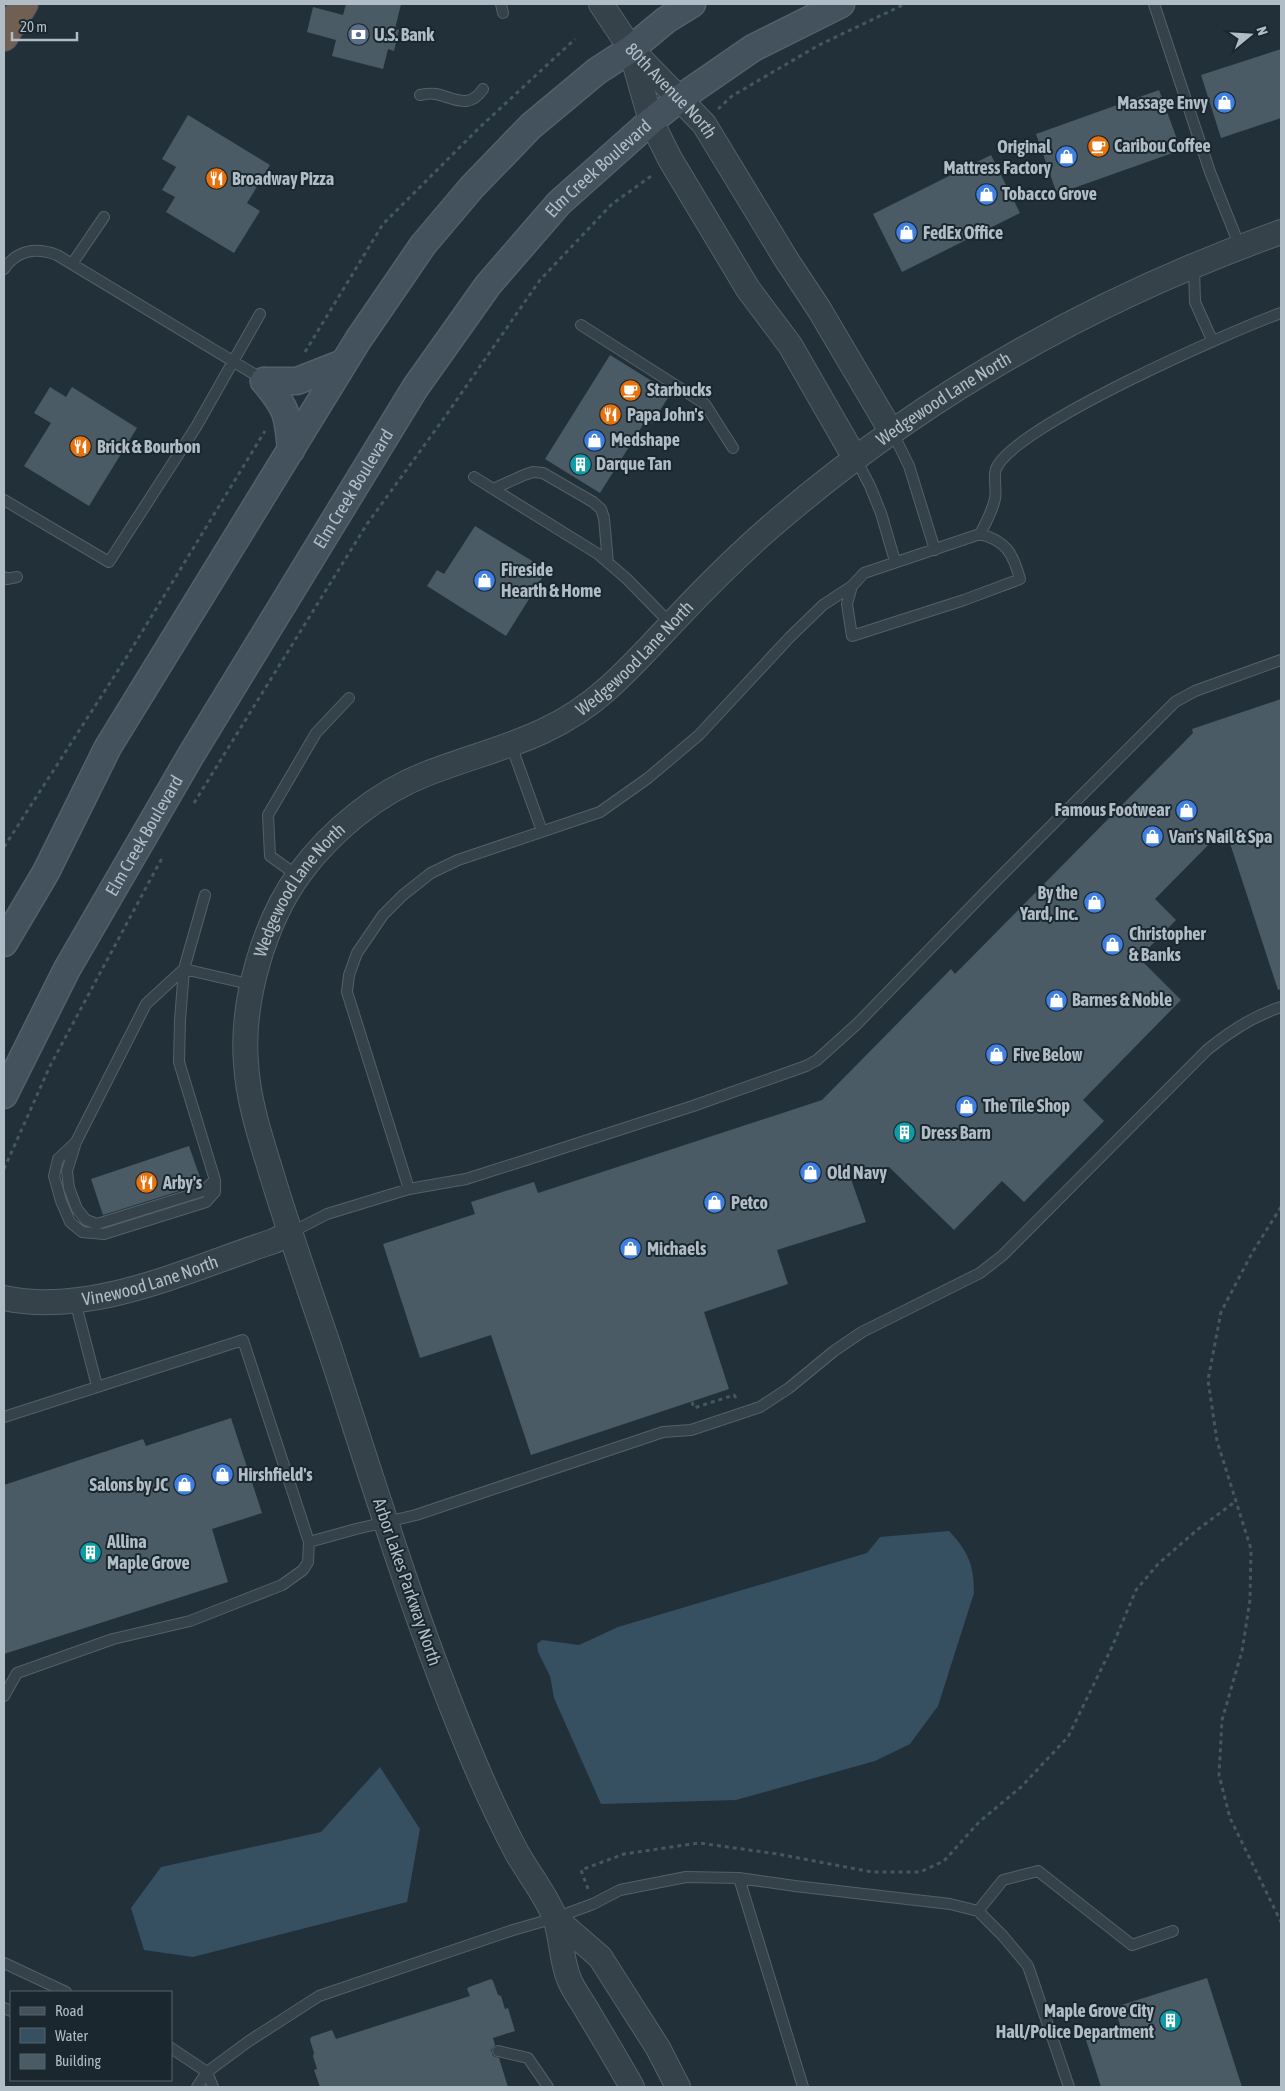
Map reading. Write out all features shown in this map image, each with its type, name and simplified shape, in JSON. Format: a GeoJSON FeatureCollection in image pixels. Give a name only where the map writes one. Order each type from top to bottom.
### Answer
{"type":"FeatureCollection","features":[{"type":"Feature","properties":{"kind":"highway"},"geometry":{"type":"LineString","coordinates":[[4,37],[24,4]]}},
{"type":"Feature","properties":{"kind":"main road"},"geometry":{"type":"LineString","coordinates":[[4,943],[46,872],[108,747],[344,363],[381,305],[423,245],[472,187],[538,120],[597,71],[631,50],[666,20],[692,4]]}},
{"type":"Feature","properties":{"kind":"main road","name":"Elm Creek Boulevard"},"geometry":{"type":"LineString","coordinates":[[4,1096],[67,969],[176,781],[414,388],[488,285],[558,203],[651,121],[679,99],[753,48],[841,4]]}},
{"type":"Feature","properties":{"kind":"main road"},"geometry":{"type":"LineString","coordinates":[[291,450],[289,419],[278,388],[344,363]]}},
{"type":"Feature","properties":{"kind":"street"},"geometry":{"type":"LineString","coordinates":[[601,4],[631,50]]}},
{"type":"Feature","properties":{"kind":"street","name":"80th Avenue North"},"geometry":{"type":"LineString","coordinates":[[631,50],[704,124],[786,259],[824,317],[891,431]]}},
{"type":"Feature","properties":{"kind":"street","name":"80th Avenue North"},"geometry":{"type":"LineString","coordinates":[[631,50],[651,121],[670,159],[748,289],[790,345],[855,458]]}},
{"type":"Feature","properties":{"kind":"street","name":"Wedgewood Lane North"},"geometry":{"type":"LineString","coordinates":[[290,1233],[253,1112],[248,1087],[245,1038],[253,985],[262,946],[272,920],[298,876],[338,832],[376,800],[422,775],[511,745],[548,730],[599,697],[635,664],[671,624],[770,528],[891,431],[988,369],[1038,340],[1141,288],[1281,232]]}},
{"type":"Feature","properties":{"kind":"street","name":"Vinewood Lane North"},"geometry":{"type":"LineString","coordinates":[[4,1298],[53,1302],[99,1297],[143,1287],[274,1241],[290,1233]]}},
{"type":"Feature","properties":{"kind":"street","name":"Arbor Lakes Parkway North"},"geometry":{"type":"LineString","coordinates":[[290,1233],[424,1635],[471,1755],[516,1852],[555,1918],[568,1977],[632,2087]]}},
{"type":"Feature","properties":{"kind":"street","name":"Arbor Lakes Parkway North"},"geometry":{"type":"LineString","coordinates":[[555,1918],[600,1956],[658,2048],[678,2087]]}},
{"type":"Feature","properties":{"kind":"lane"},"geometry":{"type":"LineString","coordinates":[[1154,4],[1210,172],[1240,247]]}},
{"type":"Feature","properties":{"kind":"lane"},"geometry":{"type":"LineString","coordinates":[[420,95],[434,93],[462,102],[478,96],[483,89]]}},
{"type":"Feature","properties":{"kind":"lane"},"geometry":{"type":"LineString","coordinates":[[72,264],[104,217]]}},
{"type":"Feature","properties":{"kind":"lane"},"geometry":{"type":"LineString","coordinates":[[4,269],[19,255],[30,250],[44,250],[72,264],[278,388]]}},
{"type":"Feature","properties":{"kind":"lane"},"geometry":{"type":"LineString","coordinates":[[1194,266],[1195,302],[1212,340]]}},
{"type":"Feature","properties":{"kind":"lane"},"geometry":{"type":"LineString","coordinates":[[980,534],[995,499],[996,469],[1013,448],[1096,397],[1212,340],[1281,313]]}},
{"type":"Feature","properties":{"kind":"lane"},"geometry":{"type":"LineString","coordinates":[[4,500],[109,562],[196,427],[232,360],[260,314]]}},
{"type":"Feature","properties":{"kind":"lane"},"geometry":{"type":"LineString","coordinates":[[582,325],[705,404],[733,448]]}},
{"type":"Feature","properties":{"kind":"lane"},"geometry":{"type":"LineString","coordinates":[[891,431],[909,466],[935,550]]}},
{"type":"Feature","properties":{"kind":"lane"},"geometry":{"type":"LineString","coordinates":[[855,458],[882,513],[895,561]]}},
{"type":"Feature","properties":{"kind":"lane"},"geometry":{"type":"LineString","coordinates":[[493,489],[533,472],[543,473],[594,502],[601,510],[604,518],[608,563]]}},
{"type":"Feature","properties":{"kind":"lane"},"geometry":{"type":"LineString","coordinates":[[474,477],[608,563],[671,624]]}},
{"type":"Feature","properties":{"kind":"lane"},"geometry":{"type":"LineString","coordinates":[[409,1189],[346,992],[349,975],[357,953],[383,915],[402,895],[431,874],[458,860],[600,812],[648,778],[699,735],[790,637],[823,605],[852,586],[864,573],[980,534],[992,537],[1006,547],[1015,561],[1020,579],[964,600],[852,636],[847,604],[852,586]]}},
{"type":"Feature","properties":{"kind":"lane"},"geometry":{"type":"LineString","coordinates":[[4,577],[7,579],[17,577]]}},
{"type":"Feature","properties":{"kind":"lane"},"geometry":{"type":"LineString","coordinates":[[290,1233],[327,1214],[409,1189],[466,1179],[638,1125],[806,1066],[817,1060],[857,1024],[996,881],[1175,702],[1195,692],[1281,660]]}},
{"type":"Feature","properties":{"kind":"lane"},"geometry":{"type":"LineString","coordinates":[[298,876],[270,856],[268,814],[316,733],[349,698]]}},
{"type":"Feature","properties":{"kind":"lane"},"geometry":{"type":"LineString","coordinates":[[511,745],[542,831]]}},
{"type":"Feature","properties":{"kind":"lane"},"geometry":{"type":"LineString","coordinates":[[184,969],[146,1004],[76,1142],[58,1159],[54,1176],[61,1201],[70,1222],[82,1232],[104,1234],[206,1202],[216,1192],[215,1180],[179,1062],[184,969],[205,895]]}},
{"type":"Feature","properties":{"kind":"lane"},"geometry":{"type":"LineString","coordinates":[[184,969],[253,985]]}},
{"type":"Feature","properties":{"kind":"lane"},"geometry":{"type":"LineString","coordinates":[[309,1542],[425,1512],[663,1432],[691,1430],[760,1407],[789,1388],[834,1351],[862,1332],[980,1273],[1010,1248],[1207,1050],[1230,1031],[1255,1017],[1281,1007]]}},
{"type":"Feature","properties":{"kind":"lane"},"geometry":{"type":"LineString","coordinates":[[75,1300],[97,1386]]}},
{"type":"Feature","properties":{"kind":"lane"},"geometry":{"type":"LineString","coordinates":[[4,1417],[243,1340],[309,1542],[308,1562],[304,1570],[282,1585],[190,1621],[113,1639],[17,1673],[4,1696]]}},
{"type":"Feature","properties":{"kind":"lane"},"geometry":{"type":"LineString","coordinates":[[978,1912],[1003,1880],[1038,1871],[1132,1945],[1173,1931]]}},
{"type":"Feature","properties":{"kind":"lane"},"geometry":{"type":"LineString","coordinates":[[197,2087],[207,2072],[249,2040],[318,1996],[513,1930],[555,1918],[593,1904],[620,1890],[686,1877],[740,1878],[950,1904],[978,1912],[1003,1936],[1028,1966],[1069,2087]]}},
{"type":"Feature","properties":{"kind":"lane"},"geometry":{"type":"LineString","coordinates":[[740,1878],[803,2087]]}},
{"type":"Feature","properties":{"kind":"lane"},"geometry":{"type":"LineString","coordinates":[[4,1964],[64,1991]]}},
{"type":"Feature","properties":{"kind":"lane"},"geometry":{"type":"LineString","coordinates":[[172,2049],[207,2072],[213,2087]]}},
{"type":"Feature","properties":{"kind":"lane"},"geometry":{"type":"LineString","coordinates":[[498,2051],[528,2058],[538,2069],[548,2087]]}},
{"type":"Feature","properties":{"kind":"path"},"geometry":{"type":"LineString","coordinates":[[704,124],[732,96],[819,44],[905,4]]}},
{"type":"Feature","properties":{"kind":"path"},"geometry":{"type":"LineString","coordinates":[[4,847],[126,658],[278,388],[383,224],[479,128],[575,39]]}},
{"type":"Feature","properties":{"kind":"path"},"geometry":{"type":"LineString","coordinates":[[189,810],[367,524],[442,421],[540,280],[612,204],[652,176],[670,159]]}},
{"type":"Feature","properties":{"kind":"path"},"geometry":{"type":"LineString","coordinates":[[4,1169],[50,1066],[165,851]]}},
{"type":"Feature","properties":{"kind":"path"},"geometry":{"type":"LineString","coordinates":[[1281,1207],[1252,1253],[1221,1312],[1208,1380],[1217,1440],[1251,1549],[1250,1600],[1242,1651],[1222,1720],[1219,1775],[1230,1818],[1281,1922]]}},
{"type":"Feature","properties":{"kind":"path"},"geometry":{"type":"LineString","coordinates":[[692,1402],[694,1408],[723,1399]]}},
{"type":"Feature","properties":{"kind":"path"},"geometry":{"type":"LineString","coordinates":[[593,1904],[580,1870],[624,1854],[699,1843],[770,1852],[872,1872],[920,1872],[944,1861],[980,1822],[1021,1787],[1068,1737],[1112,1647],[1136,1590],[1158,1564],[1197,1530],[1236,1501]]}},
{"type":"Feature","properties":{"kind":"water"},"geometry":{"type":"Polygon","coordinates":[[[949,1531],[961,1545],[969,1559],[973,1574],[974,1593],[938,1706],[910,1744],[875,1761],[736,1800],[601,1804],[554,1698],[550,1676],[538,1652],[537,1644],[542,1640],[579,1645],[618,1627],[867,1553],[880,1537],[949,1531]]]}},
{"type":"Feature","properties":{"kind":"water"},"geometry":{"type":"Polygon","coordinates":[[[380,1767],[420,1829],[407,1902],[193,1957],[144,1950],[131,1908],[161,1867],[321,1832],[380,1767]]]}},
{"type":"Feature","properties":{"kind":"building","name":"U.S. Bank"},"geometry":{"type":"Polygon","coordinates":[[[346,4],[401,4],[395,29],[399,30],[394,51],[388,49],[383,69],[332,56],[336,40],[307,32],[313,7],[343,15],[346,4]]]}},
{"type":"Feature","properties":{"kind":"building"},"geometry":{"type":"Polygon","coordinates":[[[1281,49],[1281,118],[1221,138],[1201,75],[1281,49]]]}},
{"type":"Feature","properties":{"kind":"building"},"geometry":{"type":"Polygon","coordinates":[[[1159,90],[1181,150],[1057,194],[1036,134],[1159,90]]]}},
{"type":"Feature","properties":{"kind":"building","name":"Broadway Pizza"},"geometry":{"type":"Polygon","coordinates":[[[188,115],[270,165],[247,203],[260,211],[234,253],[166,212],[175,197],[162,190],[176,167],[162,159],[188,115]]]}},
{"type":"Feature","properties":{"kind":"building"},"geometry":{"type":"Polygon","coordinates":[[[991,155],[1020,213],[902,272],[873,214],[991,155]]]}},
{"type":"Feature","properties":{"kind":"building"},"geometry":{"type":"Polygon","coordinates":[[[610,355],[671,393],[652,423],[646,420],[600,493],[545,459],[610,355]]]}},
{"type":"Feature","properties":{"kind":"building","name":"Brick & Bourbon"},"geometry":{"type":"Polygon","coordinates":[[[50,387],[66,397],[72,387],[137,428],[89,506],[24,466],[51,423],[34,413],[50,387]]]}},
{"type":"Feature","properties":{"kind":"building","name":"Fireside Hearth & Home"},"geometry":{"type":"Polygon","coordinates":[[[475,526],[547,570],[506,636],[427,586],[437,570],[444,574],[475,526]]]}},
{"type":"Feature","properties":{"kind":"building"},"geometry":{"type":"Polygon","coordinates":[[[1281,699],[1281,989],[1278,990],[1225,828],[1155,899],[1176,920],[1139,958],[1181,1000],[1083,1100],[1104,1121],[1024,1202],[1002,1181],[954,1230],[889,1167],[851,1179],[866,1222],[777,1250],[788,1284],[704,1312],[729,1389],[531,1455],[491,1335],[420,1358],[383,1244],[475,1214],[471,1202],[534,1182],[538,1193],[822,1100],[951,969],[955,974],[1193,733],[1192,729],[1281,699]]]}},
{"type":"Feature","properties":{"kind":"building","name":"Arby's"},"geometry":{"type":"Polygon","coordinates":[[[189,1146],[202,1183],[103,1215],[91,1179],[189,1146]]]}},
{"type":"Feature","properties":{"kind":"building","name":"Allina Maple Grove"},"geometry":{"type":"Polygon","coordinates":[[[231,1418],[262,1513],[212,1529],[228,1582],[4,1654],[4,1485],[143,1439],[146,1446],[231,1418]]]}},
{"type":"Feature","properties":{"kind":"building","name":"Maple Grove City Hall/Police Department"},"geometry":{"type":"Polygon","coordinates":[[[1207,1978],[1242,2087],[1101,2087],[1086,2040],[1121,2029],[1115,2007],[1207,1978]]]}},
{"type":"Feature","properties":{"kind":"building"},"geometry":{"type":"Polygon","coordinates":[[[491,1979],[498,1995],[501,1996],[505,2009],[508,2008],[515,2031],[493,2038],[495,2045],[491,2050],[493,2056],[499,2058],[508,2087],[320,2087],[314,2070],[317,2069],[310,2040],[311,2037],[332,2030],[336,2039],[470,1996],[467,1989],[469,1987],[491,1979]]]}},
{"type":"Feature","properties":{"kind":"place","name":"U.S. Bank"},"geometry":{"type":"Point","coordinates":[358,35]}},
{"type":"Feature","properties":{"kind":"place","name":"Massage Envy"},"geometry":{"type":"Point","coordinates":[1224,103]}},
{"type":"Feature","properties":{"kind":"place","name":"Caribou Coffee"},"geometry":{"type":"Point","coordinates":[1098,146]}},
{"type":"Feature","properties":{"kind":"place","name":"Original Mattress Factory"},"geometry":{"type":"Point","coordinates":[1067,157]}},
{"type":"Feature","properties":{"kind":"place","name":"Broadway Pizza"},"geometry":{"type":"Point","coordinates":[216,179]}},
{"type":"Feature","properties":{"kind":"place","name":"Tobacco Grove"},"geometry":{"type":"Point","coordinates":[986,194]}},
{"type":"Feature","properties":{"kind":"place","name":"FedEx Office"},"geometry":{"type":"Point","coordinates":[907,233]}},
{"type":"Feature","properties":{"kind":"place","name":"Starbucks"},"geometry":{"type":"Point","coordinates":[631,390]}},
{"type":"Feature","properties":{"kind":"place","name":"Papa John's"},"geometry":{"type":"Point","coordinates":[611,415]}},
{"type":"Feature","properties":{"kind":"place","name":"Medshape"},"geometry":{"type":"Point","coordinates":[595,440]}},
{"type":"Feature","properties":{"kind":"place","name":"Brick & Bourbon"},"geometry":{"type":"Point","coordinates":[81,447]}},
{"type":"Feature","properties":{"kind":"place","name":"Darque Tan"},"geometry":{"type":"Point","coordinates":[580,464]}},
{"type":"Feature","properties":{"kind":"place","name":"Fireside Hearth & Home"},"geometry":{"type":"Point","coordinates":[485,580]}},
{"type":"Feature","properties":{"kind":"place","name":"Famous Footwear"},"geometry":{"type":"Point","coordinates":[1186,810]}},
{"type":"Feature","properties":{"kind":"place","name":"Van's Nail & Spa"},"geometry":{"type":"Point","coordinates":[1153,837]}},
{"type":"Feature","properties":{"kind":"place","name":"By the Yard, Inc."},"geometry":{"type":"Point","coordinates":[1094,903]}},
{"type":"Feature","properties":{"kind":"place","name":"Christopher & Banks"},"geometry":{"type":"Point","coordinates":[1113,944]}},
{"type":"Feature","properties":{"kind":"place","name":"Barnes & Noble"},"geometry":{"type":"Point","coordinates":[1056,1000]}},
{"type":"Feature","properties":{"kind":"place","name":"Five Below"},"geometry":{"type":"Point","coordinates":[997,1055]}},
{"type":"Feature","properties":{"kind":"place","name":"The Tile Shop"},"geometry":{"type":"Point","coordinates":[967,1106]}},
{"type":"Feature","properties":{"kind":"place","name":"Dress Barn"},"geometry":{"type":"Point","coordinates":[905,1133]}},
{"type":"Feature","properties":{"kind":"place","name":"Old Navy"},"geometry":{"type":"Point","coordinates":[811,1173]}},
{"type":"Feature","properties":{"kind":"place","name":"Arby's"},"geometry":{"type":"Point","coordinates":[147,1183]}},
{"type":"Feature","properties":{"kind":"place","name":"Petco"},"geometry":{"type":"Point","coordinates":[715,1203]}},
{"type":"Feature","properties":{"kind":"place","name":"Michaels"},"geometry":{"type":"Point","coordinates":[631,1249]}},
{"type":"Feature","properties":{"kind":"place","name":"Hirshfield's"},"geometry":{"type":"Point","coordinates":[222,1475]}},
{"type":"Feature","properties":{"kind":"place","name":"Salons by JC"},"geometry":{"type":"Point","coordinates":[184,1485]}},
{"type":"Feature","properties":{"kind":"place","name":"Allina Maple Grove"},"geometry":{"type":"Point","coordinates":[91,1552]}},
{"type":"Feature","properties":{"kind":"place","name":"Maple Grove City Hall/Police Department"},"geometry":{"type":"Point","coordinates":[1170,2021]}}]}
